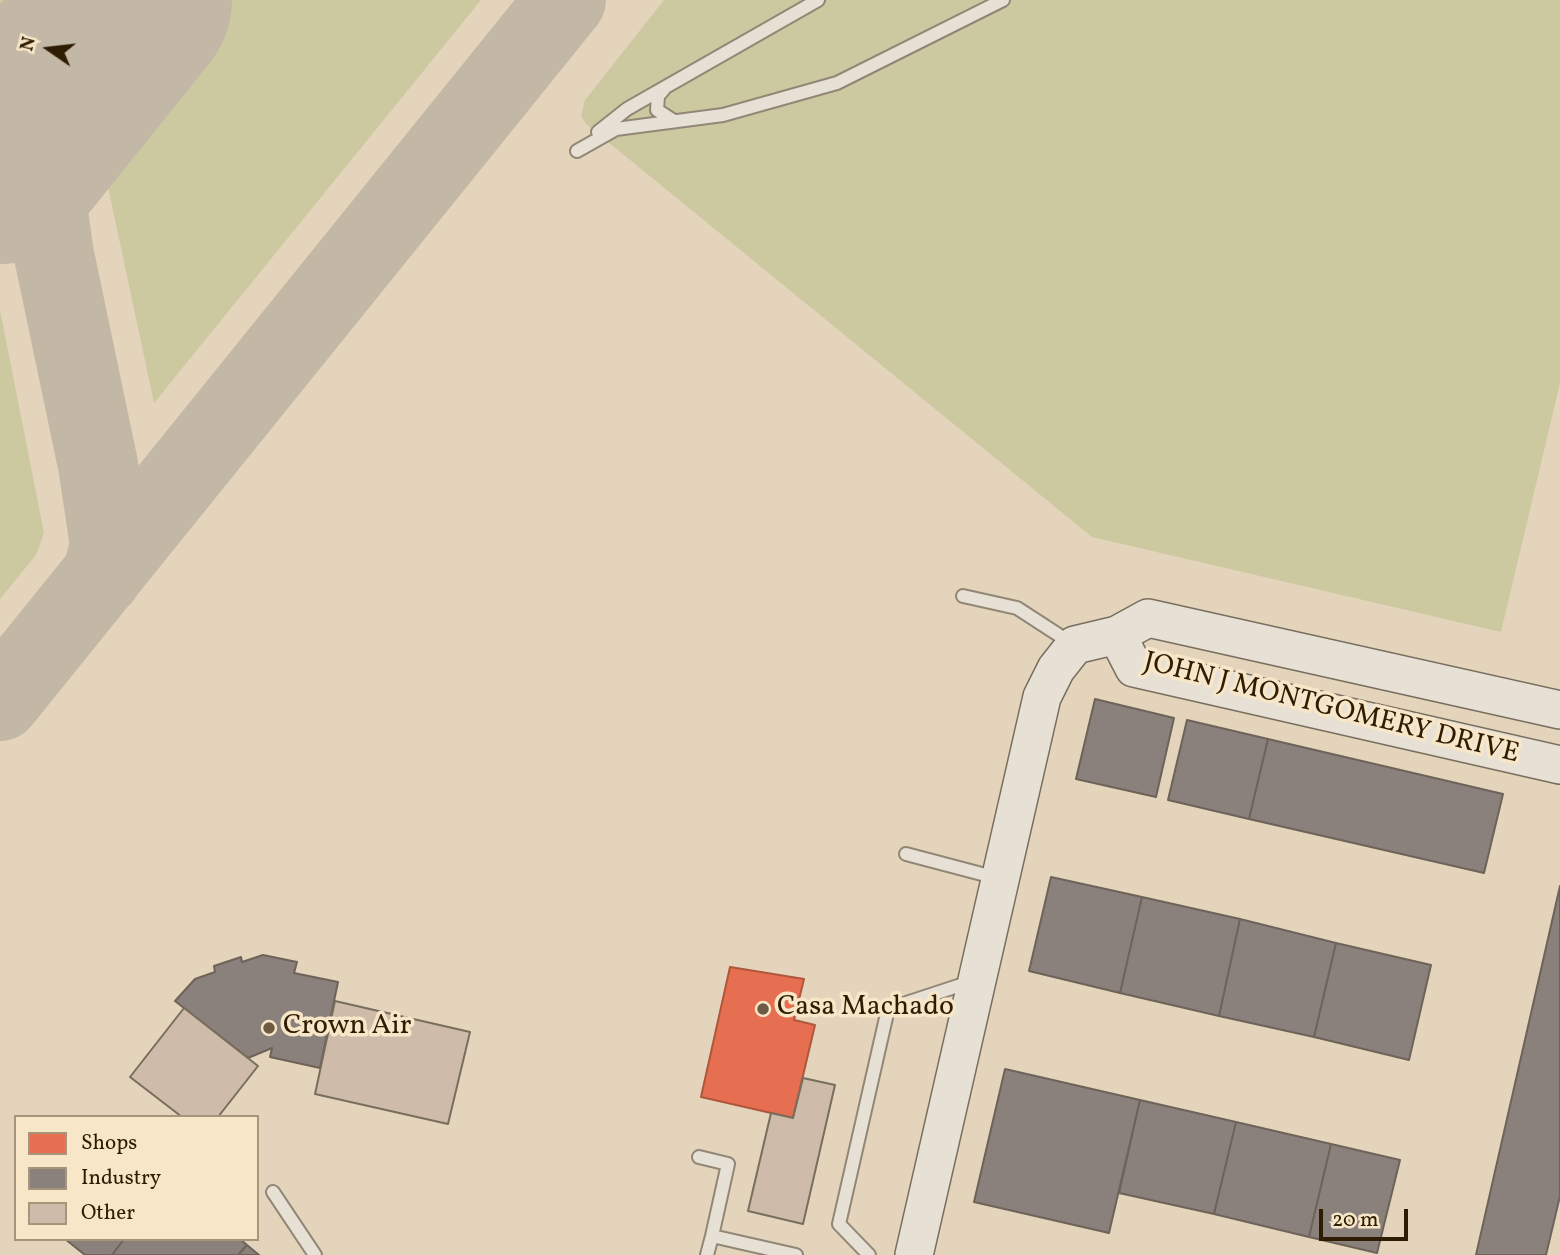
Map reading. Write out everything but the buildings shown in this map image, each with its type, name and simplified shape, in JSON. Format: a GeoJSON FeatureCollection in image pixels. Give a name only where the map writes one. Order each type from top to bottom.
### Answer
{"type":"FeatureCollection","features":[{"type":"Feature","properties":{"kind":"street","name":"JOHN J MONTGOMERY DRIVE"},"geometry":{"type":"LineString","coordinates":[[1074,645],[1117,635],[1148,618],[1560,710]]}},
{"type":"Feature","properties":{"kind":"street","name":"JOHN J MONTGOMERY DRIVE"},"geometry":{"type":"LineString","coordinates":[[1117,635],[1134,668],[1560,765]]}},
{"type":"Feature","properties":{"kind":"street"},"geometry":{"type":"LineString","coordinates":[[914,1255],[1042,697],[1056,669],[1074,645]]}},
{"type":"Feature","properties":{"kind":"lane"},"geometry":{"type":"LineString","coordinates":[[818,0],[627,109],[577,151],[616,129],[723,115],[837,83],[1003,0]]}},
{"type":"Feature","properties":{"kind":"lane"},"geometry":{"type":"LineString","coordinates":[[664,88],[657,96],[657,110],[674,121]]}},
{"type":"Feature","properties":{"kind":"lane"},"geometry":{"type":"LineString","coordinates":[[963,596],[1017,608],[1074,645]]}},
{"type":"Feature","properties":{"kind":"lane"},"geometry":{"type":"LineString","coordinates":[[906,854],[1001,878]]}},
{"type":"Feature","properties":{"kind":"lane"},"geometry":{"type":"LineString","coordinates":[[866,1254],[839,1224],[888,1009],[977,980]]}},
{"type":"Feature","properties":{"kind":"lane"},"geometry":{"type":"LineString","coordinates":[[699,1157],[728,1164],[707,1255]]}},
{"type":"Feature","properties":{"kind":"lane"},"geometry":{"type":"LineString","coordinates":[[273,1192],[315,1255]]}},
{"type":"Feature","properties":{"kind":"lane"},"geometry":{"type":"LineString","coordinates":[[712,1236],[796,1255]]}},
{"type":"Feature","properties":{"kind":"shaded area"},"geometry":{"type":"Polygon","coordinates":[[[0,0],[33,0],[0,40],[0,0]]]}},
{"type":"Feature","properties":{"kind":"shaded area"},"geometry":{"type":"Polygon","coordinates":[[[232,0],[481,0],[154,403],[104,168],[105,159],[232,0]]]}},
{"type":"Feature","properties":{"kind":"shaded area"},"geometry":{"type":"Polygon","coordinates":[[[664,0],[1560,0],[1560,383],[1501,632],[1092,537],[586,124],[581,116],[585,100],[664,0]]]}},
{"type":"Feature","properties":{"kind":"shaded area"},"geometry":{"type":"Polygon","coordinates":[[[0,310],[44,533],[36,555],[0,599],[0,310]]]}},
{"type":"Feature","properties":{"kind":"taxiway"},"geometry":{"type":"LineString","coordinates":[[0,701],[566,0]]}},
{"type":"Feature","properties":{"kind":"taxiway"},"geometry":{"type":"LineString","coordinates":[[66,82],[46,128],[42,171],[54,255],[98,465],[108,531],[110,546],[102,576]]}},
{"type":"Feature","properties":{"kind":"runway"},"geometry":{"type":"LineString","coordinates":[[0,164],[132,0]]}},
{"type":"Feature","properties":{"kind":"place","name":"Casa Machado"},"geometry":{"type":"Point","coordinates":[763,1009]}},
{"type":"Feature","properties":{"kind":"place","name":"Crown Air"},"geometry":{"type":"Point","coordinates":[269,1028]}}]}
